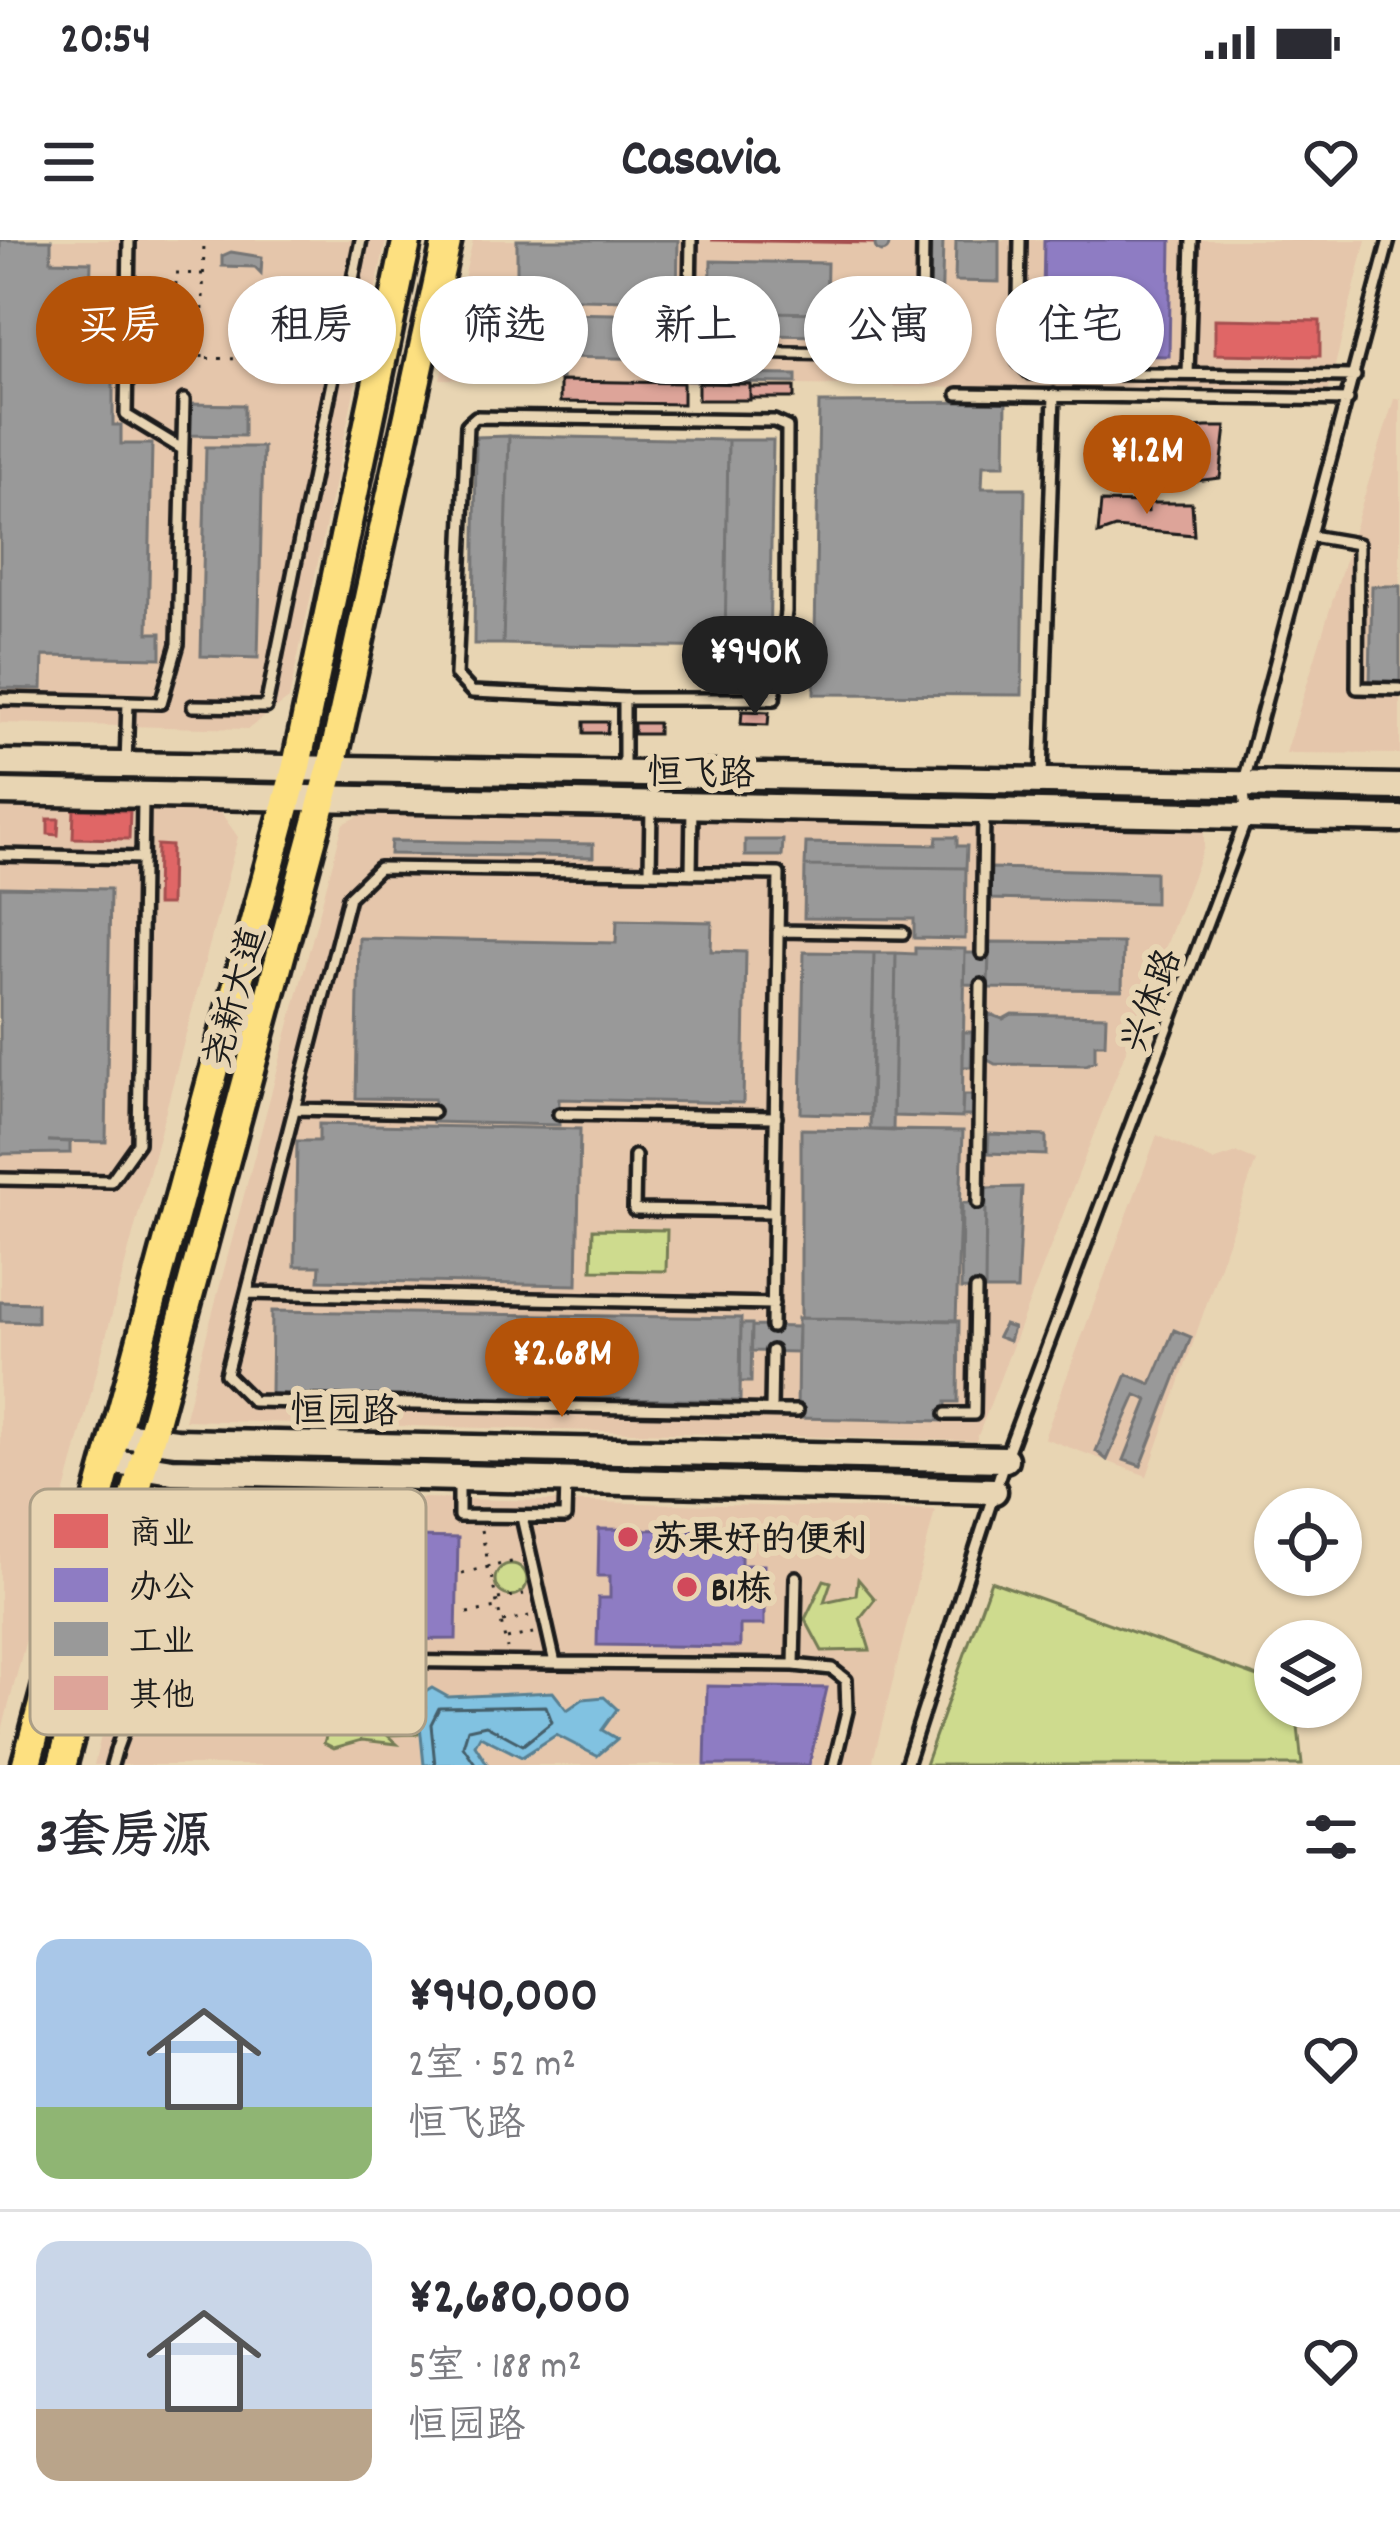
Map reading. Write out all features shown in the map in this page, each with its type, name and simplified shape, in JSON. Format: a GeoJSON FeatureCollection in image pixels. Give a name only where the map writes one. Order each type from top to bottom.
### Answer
{"type":"FeatureCollection","features":[{"type":"Feature","properties":{"kind":"main road","name":"尧新大道"},"geometry":{"type":"LineString","coordinates":[[101,1489],[296,768],[407,240]]}},
{"type":"Feature","properties":{"kind":"main road","name":"尧新大道"},"geometry":{"type":"LineString","coordinates":[[136,1489],[331,769],[447,240]]}},
{"type":"Feature","properties":{"kind":"main road","name":"恒飞路"},"geometry":{"type":"LineString","coordinates":[[0,763],[1400,787]]}},
{"type":"Feature","properties":{"kind":"main road","name":"恒飞路"},"geometry":{"type":"LineString","coordinates":[[0,791],[1400,819]]}},
{"type":"Feature","properties":{"kind":"main road","name":"恒园路"},"geometry":{"type":"LineString","coordinates":[[112,1447],[459,1477],[994,1491]]}},
{"type":"Feature","properties":{"kind":"main road","name":"恒园路"},"geometry":{"type":"LineString","coordinates":[[146,1453],[559,1450],[1005,1459]]}},
{"type":"Feature","properties":{"kind":"main road"},"geometry":{"type":"LineString","coordinates":[[559,1450],[563,1479]]}},
{"type":"Feature","properties":{"kind":"main road","name":"尧新大道"},"geometry":{"type":"LineString","coordinates":[[26,1765],[34,1735]]}},
{"type":"Feature","properties":{"kind":"main road","name":"尧新大道"},"geometry":{"type":"LineString","coordinates":[[62,1765],[70,1735]]}},
{"type":"Feature","properties":{"kind":"lane"},"geometry":{"type":"LineString","coordinates":[[129,240],[127,416],[182,449]]}},
{"type":"Feature","properties":{"kind":"lane"},"geometry":{"type":"LineString","coordinates":[[194,706],[266,707],[361,240]]}},
{"type":"Feature","properties":{"kind":"lane"},"geometry":{"type":"LineString","coordinates":[[691,240],[689,351],[845,354],[846,310],[922,312],[923,240]]}},
{"type":"Feature","properties":{"kind":"lane"},"geometry":{"type":"LineString","coordinates":[[1020,240],[1018,362],[1030,373],[1354,376]]}},
{"type":"Feature","properties":{"kind":"lane"},"geometry":{"type":"LineString","coordinates":[[1188,374],[1192,240]]}},
{"type":"Feature","properties":{"kind":"lane","name":"兴体路"},"geometry":{"type":"LineString","coordinates":[[906,1765],[1005,1459],[1247,817],[1243,785],[1389,240]]}},
{"type":"Feature","properties":{"kind":"lane"},"geometry":{"type":"LineString","coordinates":[[958,394],[1348,400]]}},
{"type":"Feature","properties":{"kind":"lane"},"geometry":{"type":"LineString","coordinates":[[1042,782],[1054,395]]}},
{"type":"Feature","properties":{"kind":"lane"},"geometry":{"type":"LineString","coordinates":[[0,699],[160,703],[178,644],[184,400]]}},
{"type":"Feature","properties":{"kind":"lane"},"geometry":{"type":"LineString","coordinates":[[476,417],[773,422],[788,427],[786,612],[774,699],[624,699],[472,692],[456,675],[466,425],[476,417]]}},
{"type":"Feature","properties":{"kind":"lane"},"geometry":{"type":"LineString","coordinates":[[1311,536],[1358,544],[1357,688],[1400,689]]}},
{"type":"Feature","properties":{"kind":"lane"},"geometry":{"type":"LineString","coordinates":[[624,699],[624,776]]}},
{"type":"Feature","properties":{"kind":"lane"},"geometry":{"type":"LineString","coordinates":[[126,765],[128,702]]}},
{"type":"Feature","properties":{"kind":"lane"},"geometry":{"type":"LineString","coordinates":[[0,1179],[110,1180],[138,1143],[143,794]]}},
{"type":"Feature","properties":{"kind":"lane"},"geometry":{"type":"LineString","coordinates":[[650,872],[651,806]]}},
{"type":"Feature","properties":{"kind":"lane"},"geometry":{"type":"LineString","coordinates":[[691,873],[692,806]]}},
{"type":"Feature","properties":{"kind":"lane"},"geometry":{"type":"LineString","coordinates":[[982,953],[984,812]]}},
{"type":"Feature","properties":{"kind":"lane"},"geometry":{"type":"LineString","coordinates":[[0,856],[142,858]]}},
{"type":"Feature","properties":{"kind":"lane"},"geometry":{"type":"LineString","coordinates":[[772,1327],[779,874],[379,868],[349,897],[226,1374],[253,1401],[797,1411]]}},
{"type":"Feature","properties":{"kind":"lane"},"geometry":{"type":"LineString","coordinates":[[778,931],[903,934]]}},
{"type":"Feature","properties":{"kind":"lane"},"geometry":{"type":"LineString","coordinates":[[977,1203],[981,985]]}},
{"type":"Feature","properties":{"kind":"lane"},"geometry":{"type":"LineString","coordinates":[[294,1109],[434,1112]]}},
{"type":"Feature","properties":{"kind":"lane"},"geometry":{"type":"LineString","coordinates":[[559,1114],[776,1118]]}},
{"type":"Feature","properties":{"kind":"lane"},"geometry":{"type":"LineString","coordinates":[[634,1156],[634,1210],[774,1212]]}},
{"type":"Feature","properties":{"kind":"lane"},"geometry":{"type":"LineString","coordinates":[[946,1414],[974,1414],[976,1290]]}},
{"type":"Feature","properties":{"kind":"lane"},"geometry":{"type":"LineString","coordinates":[[247,1293],[772,1304]]}},
{"type":"Feature","properties":{"kind":"lane"},"geometry":{"type":"LineString","coordinates":[[771,1411],[772,1351]]}},
{"type":"Feature","properties":{"kind":"lane"},"geometry":{"type":"LineString","coordinates":[[459,1477],[459,1516],[565,1517],[563,1479]]}},
{"type":"Feature","properties":{"kind":"lane"},"geometry":{"type":"LineString","coordinates":[[522,1516],[555,1663]]}},
{"type":"Feature","properties":{"kind":"lane"},"geometry":{"type":"LineString","coordinates":[[794,1665],[796,1577]]}},
{"type":"Feature","properties":{"kind":"lane"},"geometry":{"type":"LineString","coordinates":[[426,1661],[832,1669],[846,1680],[847,1711],[834,1765]]}},
{"type":"Feature","properties":{"kind":"lane"},"geometry":{"type":"LineString","coordinates":[[112,1765],[122,1735]]}},
{"type":"Feature","properties":{"kind":"path"},"geometry":{"type":"LineString","coordinates":[[176,276],[203,274],[204,240]]}},
{"type":"Feature","properties":{"kind":"path"},"geometry":{"type":"LineString","coordinates":[[478,1516],[510,1662]]}},
{"type":"Feature","properties":{"kind":"path"},"geometry":{"type":"LineString","coordinates":[[462,1574],[522,1560]]}},
{"type":"Feature","properties":{"kind":"path"},"geometry":{"type":"LineString","coordinates":[[497,1600],[529,1593]]}},
{"type":"Feature","properties":{"kind":"path"},"geometry":{"type":"LineString","coordinates":[[467,1613],[498,1607]]}},
{"type":"Feature","properties":{"kind":"path"},"geometry":{"type":"LineString","coordinates":[[502,1622],[534,1615]]}},
{"type":"Feature","properties":{"kind":"path"},"geometry":{"type":"LineString","coordinates":[[505,1639],[537,1632]]}},
{"type":"Feature","properties":{"kind":"shaded area"},"geometry":{"type":"Polygon","coordinates":[[[0,240],[386,240],[378,276],[228,276],[228,384],[356,384],[289,699],[248,729],[0,723],[0,240]]]}},
{"type":"Feature","properties":{"kind":"shaded area"},"geometry":{"type":"Polygon","coordinates":[[[473,240],[1366,240],[1328,394],[736,384],[780,384],[780,276],[612,276],[612,382],[588,382],[588,276],[464,276],[473,240]]]}},
{"type":"Feature","properties":{"kind":"shaded area"},"geometry":{"type":"Polygon","coordinates":[[[1394,399],[1400,399],[1400,754],[1286,753],[1394,399]]]}},
{"type":"Feature","properties":{"kind":"shaded area"},"geometry":{"type":"Polygon","coordinates":[[[0,806],[219,810],[238,837],[66,1489],[30,1489],[30,1624],[0,1738],[0,806]]]}},
{"type":"Feature","properties":{"kind":"shaded area"},"geometry":{"type":"Polygon","coordinates":[[[371,810],[1190,823],[1204,829],[1204,847],[976,1441],[184,1420],[343,824],[371,810]]]}},
{"type":"Feature","properties":{"kind":"shaded area"},"geometry":{"type":"Polygon","coordinates":[[[1157,1135],[1213,1161],[1237,1153],[1256,1161],[1147,1476],[1044,1438],[1157,1135]]]}},
{"type":"Feature","properties":{"kind":"shaded area"},"geometry":{"type":"Polygon","coordinates":[[[426,1498],[935,1510],[872,1765],[94,1765],[101,1735],[426,1735],[426,1498]]]}},
{"type":"Feature","properties":{"kind":"green space"},"geometry":{"type":"Polygon","coordinates":[[[593,1229],[667,1230],[666,1271],[592,1270],[593,1229]]]}},
{"type":"Feature","properties":{"kind":"green space"},"geometry":{"type":"Polygon","coordinates":[[[511,1564],[522,1569],[527,1580],[522,1591],[511,1596],[500,1591],[495,1580],[500,1569],[511,1564]]]}},
{"type":"Feature","properties":{"kind":"green space"},"geometry":{"type":"Polygon","coordinates":[[[858,1579],[875,1599],[860,1618],[870,1650],[822,1651],[805,1619],[824,1580],[831,1582],[824,1602],[856,1595],[858,1579]]]}},
{"type":"Feature","properties":{"kind":"green space"},"geometry":{"type":"Polygon","coordinates":[[[991,1581],[1254,1675],[1254,1728],[1298,1728],[1302,1765],[925,1765],[991,1581]]]}},
{"type":"Feature","properties":{"kind":"green space"},"geometry":{"type":"Polygon","coordinates":[[[326,1735],[387,1735],[397,1744],[362,1740],[334,1748],[324,1743],[326,1735]]]}},
{"type":"Feature","properties":{"kind":"water"},"geometry":{"type":"Polygon","coordinates":[[[432,1688],[448,1697],[553,1692],[567,1710],[583,1699],[604,1697],[617,1709],[602,1730],[617,1739],[597,1756],[556,1735],[522,1757],[480,1736],[475,1745],[488,1765],[424,1765],[421,1735],[426,1735],[426,1692],[432,1688]]]}},
{"type":"Feature","properties":{"kind":"building: 商业"},"geometry":{"type":"Polygon","coordinates":[[[711,240],[873,240],[873,243],[711,240]]]}},
{"type":"Feature","properties":{"kind":"building: 商业"},"geometry":{"type":"Polygon","coordinates":[[[1215,319],[1320,321],[1320,356],[1215,354],[1215,319]]]}},
{"type":"Feature","properties":{"kind":"building: 商业"},"geometry":{"type":"Polygon","coordinates":[[[74,809],[130,811],[129,839],[73,838],[74,809]]]}},
{"type":"Feature","properties":{"kind":"building: 商业"},"geometry":{"type":"Polygon","coordinates":[[[48,819],[59,819],[58,835],[48,834],[48,819]]]}},
{"type":"Feature","properties":{"kind":"building: 商业"},"geometry":{"type":"Polygon","coordinates":[[[157,845],[171,846],[170,905],[156,905],[157,845]]]}},
{"type":"Feature","properties":{"kind":"building: 办公"},"geometry":{"type":"Polygon","coordinates":[[[1044,240],[1171,240],[1169,356],[1164,356],[1164,276],[1043,276],[1044,240]]]}},
{"type":"Feature","properties":{"kind":"building: 办公","name":"B1栋"},"geometry":{"type":"Polygon","coordinates":[[[599,1529],[741,1531],[741,1565],[764,1565],[764,1625],[740,1625],[740,1647],[597,1645],[598,1598],[610,1598],[610,1576],[598,1576],[599,1529]]]}},
{"type":"Feature","properties":{"kind":"building: 办公"},"geometry":{"type":"Polygon","coordinates":[[[426,1537],[458,1538],[456,1639],[426,1639],[426,1537]]]}},
{"type":"Feature","properties":{"kind":"building: 办公"},"geometry":{"type":"Polygon","coordinates":[[[707,1686],[827,1688],[809,1765],[705,1765],[707,1686]]]}},
{"type":"Feature","properties":{"kind":"building: 工业"},"geometry":{"type":"Polygon","coordinates":[[[882,238],[889,245],[882,252],[875,245],[882,238]]]}},
{"type":"Feature","properties":{"kind":"building: 工业"},"geometry":{"type":"Polygon","coordinates":[[[0,240],[51,240],[51,261],[91,262],[91,276],[36,276],[36,384],[113,384],[113,425],[121,425],[121,444],[152,444],[148,633],[161,633],[161,658],[43,656],[42,689],[0,688],[0,240]]]}},
{"type":"Feature","properties":{"kind":"building: 工业"},"geometry":{"type":"Polygon","coordinates":[[[517,240],[678,240],[677,276],[612,276],[612,300],[588,299],[588,276],[517,276],[517,240]]]}},
{"type":"Feature","properties":{"kind":"building: 工业"},"geometry":{"type":"Polygon","coordinates":[[[931,240],[943,240],[942,276],[930,276],[931,240]]]}},
{"type":"Feature","properties":{"kind":"building: 工业"},"geometry":{"type":"Polygon","coordinates":[[[956,240],[999,240],[996,282],[955,276],[956,240]]]}},
{"type":"Feature","properties":{"kind":"building: 工业"},"geometry":{"type":"Polygon","coordinates":[[[231,252],[262,257],[261,273],[255,267],[222,266],[222,256],[231,252]]]}},
{"type":"Feature","properties":{"kind":"building: 工业"},"geometry":{"type":"Polygon","coordinates":[[[711,261],[827,263],[827,276],[804,276],[804,313],[780,312],[780,276],[711,276],[711,261]]]}},
{"type":"Feature","properties":{"kind":"building: 工业"},"geometry":{"type":"Polygon","coordinates":[[[780,312],[804,313],[804,336],[780,335],[780,312]]]}},
{"type":"Feature","properties":{"kind":"building: 工业"},"geometry":{"type":"Polygon","coordinates":[[[588,314],[612,314],[612,358],[588,358],[588,314]]]}},
{"type":"Feature","properties":{"kind":"building: 工业"},"geometry":{"type":"Polygon","coordinates":[[[780,375],[796,375],[796,383],[780,383],[780,375]]]}},
{"type":"Feature","properties":{"kind":"building: 工业"},"geometry":{"type":"Polygon","coordinates":[[[1006,402],[1005,465],[983,465],[982,488],[1025,488],[1022,695],[814,694],[819,403],[1006,402]]]}},
{"type":"Feature","properties":{"kind":"building: 工业"},"geometry":{"type":"Polygon","coordinates":[[[187,404],[244,405],[244,436],[186,435],[187,404]]]}},
{"type":"Feature","properties":{"kind":"building: 工业"},"geometry":{"type":"Polygon","coordinates":[[[509,436],[728,440],[725,648],[503,644],[509,436]]]}},
{"type":"Feature","properties":{"kind":"building: 工业"},"geometry":{"type":"Polygon","coordinates":[[[509,436],[503,644],[474,644],[476,437],[509,436]]]}},
{"type":"Feature","properties":{"kind":"building: 工业"},"geometry":{"type":"Polygon","coordinates":[[[728,440],[773,440],[769,649],[725,648],[728,440]]]}},
{"type":"Feature","properties":{"kind":"building: 工业"},"geometry":{"type":"Polygon","coordinates":[[[206,447],[263,447],[258,658],[201,656],[206,447]]]}},
{"type":"Feature","properties":{"kind":"building: 工业"},"geometry":{"type":"Polygon","coordinates":[[[1372,586],[1400,586],[1400,685],[1370,684],[1372,586]]]}},
{"type":"Feature","properties":{"kind":"building: 工业"},"geometry":{"type":"Polygon","coordinates":[[[937,837],[957,837],[957,846],[967,846],[966,868],[805,866],[806,843],[936,845],[937,837]]]}},
{"type":"Feature","properties":{"kind":"building: 工业"},"geometry":{"type":"Polygon","coordinates":[[[745,840],[783,840],[782,856],[745,856],[745,840]]]}},
{"type":"Feature","properties":{"kind":"building: 工业"},"geometry":{"type":"Polygon","coordinates":[[[391,841],[593,844],[593,857],[390,854],[391,841]]]}},
{"type":"Feature","properties":{"kind":"building: 工业"},"geometry":{"type":"Polygon","coordinates":[[[805,866],[966,868],[965,939],[914,938],[914,919],[804,918],[805,866]]]}},
{"type":"Feature","properties":{"kind":"building: 工业"},"geometry":{"type":"Polygon","coordinates":[[[990,868],[1155,872],[1155,903],[990,899],[990,868]]]}},
{"type":"Feature","properties":{"kind":"building: 工业"},"geometry":{"type":"Polygon","coordinates":[[[0,887],[110,889],[106,1142],[48,1141],[70,1142],[70,1153],[0,1154],[0,887]]]}},
{"type":"Feature","properties":{"kind":"building: 工业"},"geometry":{"type":"Polygon","coordinates":[[[617,920],[712,922],[711,951],[746,952],[743,1103],[559,1099],[559,1125],[433,1122],[434,1099],[356,1098],[359,938],[616,943],[617,920]]]}},
{"type":"Feature","properties":{"kind":"building: 工业"},"geometry":{"type":"Polygon","coordinates":[[[989,942],[1123,943],[1122,990],[988,988],[989,942]]]}},
{"type":"Feature","properties":{"kind":"building: 工业"},"geometry":{"type":"Polygon","coordinates":[[[915,948],[965,949],[962,1118],[893,1116],[896,953],[915,954],[915,948]]]}},
{"type":"Feature","properties":{"kind":"building: 工业"},"geometry":{"type":"Polygon","coordinates":[[[804,952],[874,953],[871,1115],[801,1113],[804,952]]]}},
{"type":"Feature","properties":{"kind":"building: 工业"},"geometry":{"type":"Polygon","coordinates":[[[874,953],[896,953],[893,1131],[870,1130],[874,953]]]}},
{"type":"Feature","properties":{"kind":"building: 工业"},"geometry":{"type":"Polygon","coordinates":[[[965,953],[989,953],[988,985],[964,984],[965,953]]]}},
{"type":"Feature","properties":{"kind":"building: 工业"},"geometry":{"type":"Polygon","coordinates":[[[989,1014],[1003,1019],[1012,1014],[1106,1016],[1105,1044],[1095,1044],[1095,1061],[1086,1065],[995,1064],[986,1059],[989,1014]]]}},
{"type":"Feature","properties":{"kind":"building: 工业"},"geometry":{"type":"Polygon","coordinates":[[[963,1032],[972,1032],[971,1067],[963,1067],[963,1032]]]}},
{"type":"Feature","properties":{"kind":"building: 工业"},"geometry":{"type":"Polygon","coordinates":[[[963,1095],[973,1095],[972,1116],[962,1116],[963,1095]]]}},
{"type":"Feature","properties":{"kind":"building: 工业"},"geometry":{"type":"Polygon","coordinates":[[[319,1124],[580,1129],[577,1285],[319,1280],[320,1266],[295,1266],[297,1141],[319,1141],[319,1124]]]}},
{"type":"Feature","properties":{"kind":"building: 工业"},"geometry":{"type":"Polygon","coordinates":[[[801,1129],[963,1131],[956,1320],[801,1318],[801,1129]]]}},
{"type":"Feature","properties":{"kind":"building: 工业"},"geometry":{"type":"Polygon","coordinates":[[[989,1134],[1046,1136],[1046,1155],[988,1153],[989,1134]]]}},
{"type":"Feature","properties":{"kind":"building: 工业"},"geometry":{"type":"Polygon","coordinates":[[[1022,1187],[1017,1290],[985,1290],[986,1188],[1022,1187]]]}},
{"type":"Feature","properties":{"kind":"building: 工业"},"geometry":{"type":"Polygon","coordinates":[[[962,1203],[986,1203],[985,1290],[961,1289],[962,1203]]]}},
{"type":"Feature","properties":{"kind":"building: 工业"},"geometry":{"type":"Polygon","coordinates":[[[0,1302],[37,1303],[37,1322],[0,1321],[0,1302]]]}},
{"type":"Feature","properties":{"kind":"building: 工业"},"geometry":{"type":"Polygon","coordinates":[[[272,1311],[741,1318],[740,1401],[271,1394],[272,1311]]]}},
{"type":"Feature","properties":{"kind":"building: 工业"},"geometry":{"type":"Polygon","coordinates":[[[798,1318],[959,1321],[958,1402],[946,1402],[946,1421],[797,1418],[798,1318]]]}},
{"type":"Feature","properties":{"kind":"building: 工业"},"geometry":{"type":"Polygon","coordinates":[[[741,1324],[752,1324],[751,1382],[740,1382],[741,1324]]]}},
{"type":"Feature","properties":{"kind":"building: 工业"},"geometry":{"type":"Polygon","coordinates":[[[1004,1325],[1013,1328],[1009,1341],[998,1337],[1004,1325]]]}},
{"type":"Feature","properties":{"kind":"building: 工业"},"geometry":{"type":"Polygon","coordinates":[[[752,1326],[798,1327],[797,1352],[751,1351],[752,1326]]]}},
{"type":"Feature","properties":{"kind":"building: 工业"},"geometry":{"type":"Polygon","coordinates":[[[1174,1330],[1191,1337],[1141,1466],[1124,1460],[1148,1400],[1136,1395],[1107,1460],[1096,1451],[1127,1374],[1151,1384],[1174,1330]]]}},
{"type":"Feature","properties":{"kind":"building: 其他"},"geometry":{"type":"Polygon","coordinates":[[[560,384],[683,384],[683,404],[560,402],[560,384]]]}},
{"type":"Feature","properties":{"kind":"building: 其他"},"geometry":{"type":"Polygon","coordinates":[[[698,384],[750,384],[750,400],[698,400],[698,384]]]}},
{"type":"Feature","properties":{"kind":"building: 其他"},"geometry":{"type":"Polygon","coordinates":[[[750,387],[794,387],[794,398],[750,398],[750,387]]]}},
{"type":"Feature","properties":{"kind":"building: 其他"},"geometry":{"type":"Polygon","coordinates":[[[1226,427],[1220,478],[1187,482],[1187,464],[1169,464],[1169,430],[1226,427]]]}},
{"type":"Feature","properties":{"kind":"building: 其他"},"geometry":{"type":"Polygon","coordinates":[[[1101,502],[1144,503],[1148,513],[1148,503],[1192,503],[1194,535],[1115,528],[1098,534],[1101,502]]]}},
{"type":"Feature","properties":{"kind":"building: 其他"},"geometry":{"type":"Polygon","coordinates":[[[742,711],[769,712],[768,725],[741,724],[742,711]]]}},
{"type":"Feature","properties":{"kind":"building: 其他"},"geometry":{"type":"Polygon","coordinates":[[[584,722],[608,722],[607,733],[584,733],[584,722]]]}},
{"type":"Feature","properties":{"kind":"building: 其他"},"geometry":{"type":"Polygon","coordinates":[[[634,723],[658,723],[658,734],[634,734],[634,723]]]}},
{"type":"Feature","properties":{"kind":"place","name":"苏果好的便利"},"geometry":{"type":"Point","coordinates":[628,1537]}},
{"type":"Feature","properties":{"kind":"place","name":"B1栋"},"geometry":{"type":"Point","coordinates":[687,1587]}}]}
